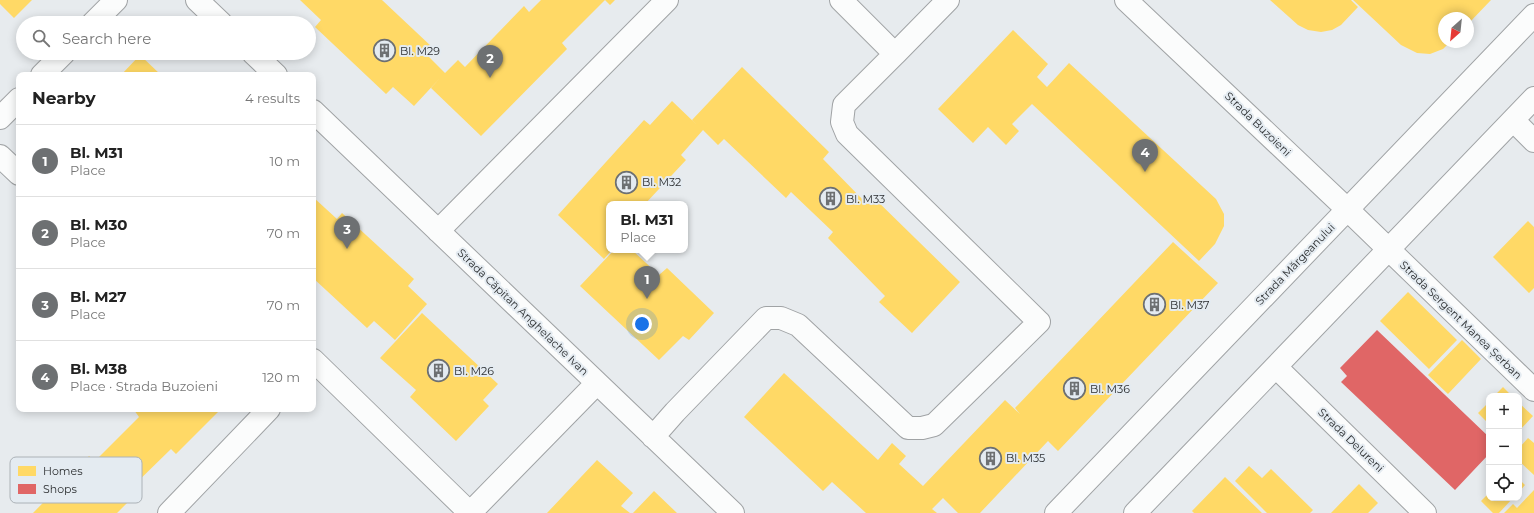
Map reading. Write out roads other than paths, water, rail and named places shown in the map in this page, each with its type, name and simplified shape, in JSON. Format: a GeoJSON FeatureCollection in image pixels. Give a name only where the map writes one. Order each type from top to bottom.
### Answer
{"type":"FeatureCollection","features":[{"type":"Feature","properties":{"kind":"street"},"geometry":{"type":"LineString","coordinates":[[100,16],[116,0]]}},
{"type":"Feature","properties":{"kind":"street"},"geometry":{"type":"LineString","coordinates":[[198,0],[215,16]]}},
{"type":"Feature","properties":{"kind":"street"},"geometry":{"type":"LineString","coordinates":[[438,231],[667,0]]}},
{"type":"Feature","properties":{"kind":"street"},"geometry":{"type":"LineString","coordinates":[[841,0],[895,54]]}},
{"type":"Feature","properties":{"kind":"street"},"geometry":{"type":"LineString","coordinates":[[653,437],[675,412],[766,318],[781,318],[798,325],[908,428],[922,428],[934,425],[1039,322],[847,134],[842,122],[844,106],[948,0]]}},
{"type":"Feature","properties":{"kind":"street","name":"Strada Buzoieni"},"geometry":{"type":"LineString","coordinates":[[1126,0],[1389,250]]}},
{"type":"Feature","properties":{"kind":"street","name":"Strada Mărgeanului"},"geometry":{"type":"LineString","coordinates":[[1056,513],[1534,15]]}},
{"type":"Feature","properties":{"kind":"street"},"geometry":{"type":"LineString","coordinates":[[45,72],[57,60]]}},
{"type":"Feature","properties":{"kind":"street"},"geometry":{"type":"LineString","coordinates":[[260,60],[273,72]]}},
{"type":"Feature","properties":{"kind":"street"},"geometry":{"type":"LineString","coordinates":[[1135,513],[1534,98]]}},
{"type":"Feature","properties":{"kind":"street"},"geometry":{"type":"LineString","coordinates":[[0,118],[16,102]]}},
{"type":"Feature","properties":{"kind":"street","name":"Strada Căpitan Anghelache Ivan"},"geometry":{"type":"LineString","coordinates":[[316,114],[733,513]]}},
{"type":"Feature","properties":{"kind":"street"},"geometry":{"type":"LineString","coordinates":[[1513,120],[1534,141]]}},
{"type":"Feature","properties":{"kind":"street"},"geometry":{"type":"LineString","coordinates":[[0,156],[16,171]]}},
{"type":"Feature","properties":{"kind":"street","name":"Strada Sergent Manea Șerban"},"geometry":{"type":"LineString","coordinates":[[1389,250],[1534,390]]}},
{"type":"Feature","properties":{"kind":"street"},"geometry":{"type":"LineString","coordinates":[[316,364],[470,513],[597,383]]}},
{"type":"Feature","properties":{"kind":"street","name":"Strada Delureni"},"geometry":{"type":"LineString","coordinates":[[1276,367],[1425,513]]}},
{"type":"Feature","properties":{"kind":"street"},"geometry":{"type":"LineString","coordinates":[[169,513],[266,412]]}},
{"type":"Feature","properties":{"kind":"place","name":"Bl. M29"},"geometry":{"type":"Point","coordinates":[385,51]}},
{"type":"Feature","properties":{"kind":"place","name":"Bl. M30"},"geometry":{"type":"Point","coordinates":[490,78]}},
{"type":"Feature","properties":{"kind":"place","name":"Bl. M38"},"geometry":{"type":"Point","coordinates":[1145,172]}},
{"type":"Feature","properties":{"kind":"place","name":"Bl. M32"},"geometry":{"type":"Point","coordinates":[626,182]}},
{"type":"Feature","properties":{"kind":"place","name":"Bl. M33"},"geometry":{"type":"Point","coordinates":[831,199]}},
{"type":"Feature","properties":{"kind":"place","name":"Bl. M27"},"geometry":{"type":"Point","coordinates":[347,249]}},
{"type":"Feature","properties":{"kind":"place","name":"Bl. M31"},"geometry":{"type":"Point","coordinates":[647,299]}},
{"type":"Feature","properties":{"kind":"place","name":"Bl. M37"},"geometry":{"type":"Point","coordinates":[1155,305]}},
{"type":"Feature","properties":{"kind":"place","name":"Bl. M26"},"geometry":{"type":"Point","coordinates":[439,371]}},
{"type":"Feature","properties":{"kind":"place","name":"Bl. M36"},"geometry":{"type":"Point","coordinates":[1075,389]}},
{"type":"Feature","properties":{"kind":"place","name":"Bl. M35"},"geometry":{"type":"Point","coordinates":[991,458]}}]}
